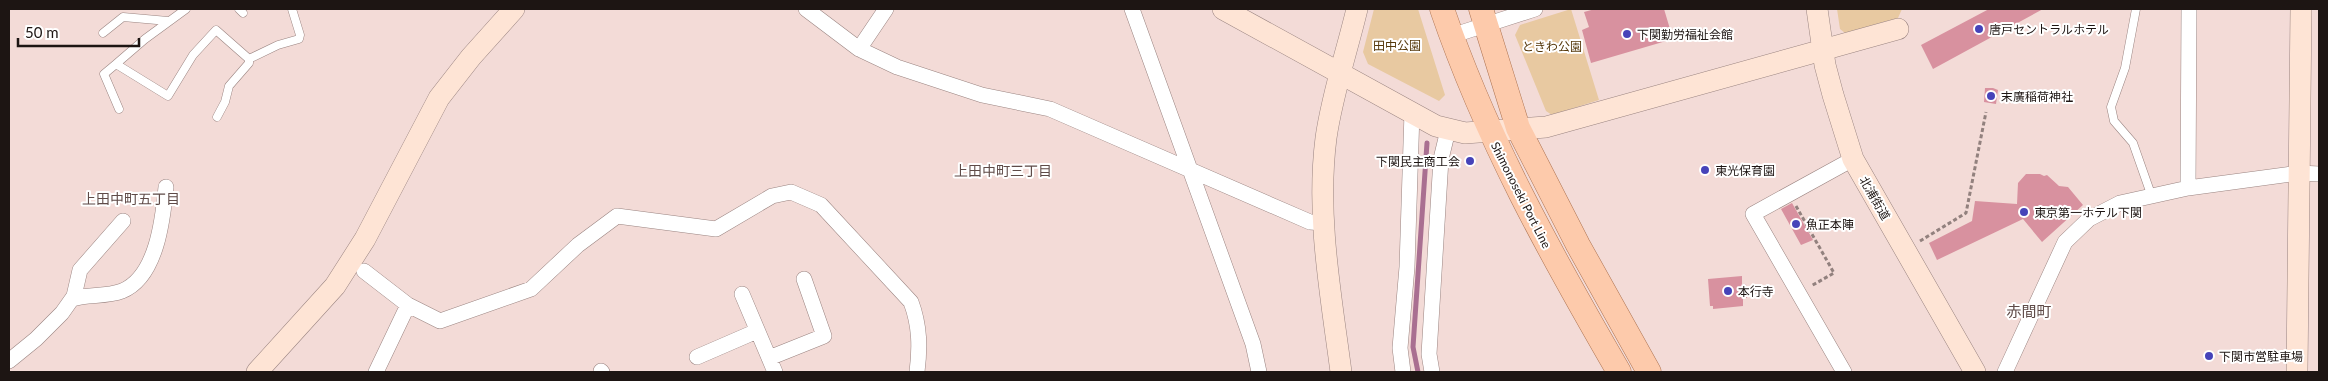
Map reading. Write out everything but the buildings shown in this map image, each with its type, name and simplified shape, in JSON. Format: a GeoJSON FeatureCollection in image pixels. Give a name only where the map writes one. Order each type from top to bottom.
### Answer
{"type":"FeatureCollection","features":[{"type":"Feature","properties":{"kind":"main road","name":"Shimonoseki Port Line"},"geometry":{"type":"LineString","coordinates":[[1442,9],[1490,133],[1556,263],[1619,372]]}},
{"type":"Feature","properties":{"kind":"main road"},"geometry":{"type":"LineString","coordinates":[[1483,17],[1518,128],[1645,371]]}},
{"type":"Feature","properties":{"kind":"street"},"geometry":{"type":"LineString","coordinates":[[257,372],[335,286],[365,239],[439,98],[470,57],[514,9]]}},
{"type":"Feature","properties":{"kind":"street"},"geometry":{"type":"LineString","coordinates":[[806,9],[859,49],[897,67],[982,95],[1050,109],[1310,222],[1324,223]]}},
{"type":"Feature","properties":{"kind":"street"},"geometry":{"type":"LineString","coordinates":[[859,49],[886,9]]}},
{"type":"Feature","properties":{"kind":"street"},"geometry":{"type":"LineString","coordinates":[[1132,9],[1253,344],[1259,372]]}},
{"type":"Feature","properties":{"kind":"street"},"geometry":{"type":"LineString","coordinates":[[1223,9],[1412,112],[1448,130],[1465,133],[1490,133],[1518,128],[1546,127],[1898,29]]}},
{"type":"Feature","properties":{"kind":"street"},"geometry":{"type":"LineString","coordinates":[[1341,372],[1324,223],[1323,176],[1326,137],[1357,9]]}},
{"type":"Feature","properties":{"kind":"street"},"geometry":{"type":"LineString","coordinates":[[1451,36],[1483,17],[1535,9]]}},
{"type":"Feature","properties":{"kind":"street","name":"北浦街道"},"geometry":{"type":"LineString","coordinates":[[1817,9],[1833,95],[1854,159],[1974,372]]}},
{"type":"Feature","properties":{"kind":"street"},"geometry":{"type":"LineString","coordinates":[[2188,188],[2189,9]]}},
{"type":"Feature","properties":{"kind":"street"},"geometry":{"type":"LineString","coordinates":[[2297,372],[2309,174],[2301,9]]}},
{"type":"Feature","properties":{"kind":"street"},"geometry":{"type":"LineString","coordinates":[[1403,372],[1400,348],[1407,267],[1412,112]]}},
{"type":"Feature","properties":{"kind":"street"},"geometry":{"type":"LineString","coordinates":[[1432,372],[1429,354],[1441,159],[1448,130]]}},
{"type":"Feature","properties":{"kind":"street"},"geometry":{"type":"LineString","coordinates":[[1844,372],[1754,214],[1854,159]]}},
{"type":"Feature","properties":{"kind":"street"},"geometry":{"type":"LineString","coordinates":[[2005,372],[2065,242],[2089,220],[2120,203],[2188,188],[2309,174]]}},
{"type":"Feature","properties":{"kind":"street"},"geometry":{"type":"LineString","coordinates":[[72,299],[124,290],[147,266],[158,242],[166,187]]}},
{"type":"Feature","properties":{"kind":"street"},"geometry":{"type":"LineString","coordinates":[[364,271],[408,305],[440,321],[532,289],[578,245],[617,216],[716,229],[772,196],[791,192],[821,205],[911,302],[916,315],[920,348],[917,372]]}},
{"type":"Feature","properties":{"kind":"street"},"geometry":{"type":"LineString","coordinates":[[9,361],[52,325],[72,299],[80,270],[123,221]]}},
{"type":"Feature","properties":{"kind":"street"},"geometry":{"type":"LineString","coordinates":[[769,358],[824,336],[804,279]]}},
{"type":"Feature","properties":{"kind":"street"},"geometry":{"type":"LineString","coordinates":[[742,294],[775,372]]}},
{"type":"Feature","properties":{"kind":"street"},"geometry":{"type":"LineString","coordinates":[[376,372],[408,305]]}},
{"type":"Feature","properties":{"kind":"street"},"geometry":{"type":"LineString","coordinates":[[697,357],[758,331]]}},
{"type":"Feature","properties":{"kind":"lane"},"geometry":{"type":"LineString","coordinates":[[119,109],[104,74],[186,9]]}},
{"type":"Feature","properties":{"kind":"lane"},"geometry":{"type":"LineString","coordinates":[[217,117],[225,102],[228,86],[249,63],[250,59],[278,45],[299,39],[300,35],[292,9]]}},
{"type":"Feature","properties":{"kind":"lane"},"geometry":{"type":"LineString","coordinates":[[2136,9],[2125,68],[2110,107],[2114,121],[2133,143],[2152,196]]}},
{"type":"Feature","properties":{"kind":"lane"},"geometry":{"type":"LineString","coordinates":[[103,33],[123,17],[168,22]]}},
{"type":"Feature","properties":{"kind":"lane"},"geometry":{"type":"LineString","coordinates":[[116,64],[168,96],[193,55],[216,30],[250,59]]}},
{"type":"Feature","properties":{"kind":"path"},"geometry":{"type":"LineString","coordinates":[[1916,243],[1966,213],[1986,112]]}},
{"type":"Feature","properties":{"kind":"path"},"geometry":{"type":"LineString","coordinates":[[1789,194],[1834,273],[1798,293]]}},
{"type":"Feature","properties":{"kind":"green space","name":"田中公園"},"geometry":{"type":"Polygon","coordinates":[[[1374,9],[1418,9],[1445,95],[1439,101],[1368,64],[1363,52],[1374,9]]]}},
{"type":"Feature","properties":{"kind":"green space","name":"ときわ公園"},"geometry":{"type":"Polygon","coordinates":[[[1571,9],[1599,100],[1552,115],[1546,111],[1515,35],[1520,25],[1571,9]]]}},
{"type":"Feature","properties":{"kind":"green space"},"geometry":{"type":"Polygon","coordinates":[[[1837,9],[1902,9],[1898,18],[1845,33],[1840,29],[1837,9]]]}},
{"type":"Feature","properties":{"kind":"waterway"},"geometry":{"type":"LineString","coordinates":[[1418,372],[1413,347],[1427,143]]}},
{"type":"Feature","properties":{"kind":"place","name":"唐戸セントラルホテル"},"geometry":{"type":"Point","coordinates":[1979,29]}},
{"type":"Feature","properties":{"kind":"place","name":"下関勤労福祉会館"},"geometry":{"type":"Point","coordinates":[1627,34]}},
{"type":"Feature","properties":{"kind":"place","name":"末廣稲荷神社"},"geometry":{"type":"Point","coordinates":[1991,96]}},
{"type":"Feature","properties":{"kind":"place","name":"下関民主商工会"},"geometry":{"type":"Point","coordinates":[1470,161]}},
{"type":"Feature","properties":{"kind":"place","name":"東光保育園"},"geometry":{"type":"Point","coordinates":[1705,170]}},
{"type":"Feature","properties":{"kind":"place","name":"東京第一ホテル下関"},"geometry":{"type":"Point","coordinates":[2024,212]}},
{"type":"Feature","properties":{"kind":"place","name":"魚正本陣"},"geometry":{"type":"Point","coordinates":[1796,224]}},
{"type":"Feature","properties":{"kind":"place","name":"本行寺"},"geometry":{"type":"Point","coordinates":[1728,291]}},
{"type":"Feature","properties":{"kind":"place","name":"下関市営駐車場"},"geometry":{"type":"Point","coordinates":[2209,356]}},
{"type":"Feature","properties":{"kind":"district","name":"上田中町三丁目"},"geometry":{"type":"Point","coordinates":[1003,170]}},
{"type":"Feature","properties":{"kind":"district","name":"上田中町五丁目"},"geometry":{"type":"Point","coordinates":[131,198]}},
{"type":"Feature","properties":{"kind":"district","name":"赤間町"},"geometry":{"type":"Point","coordinates":[2029,311]}}]}
